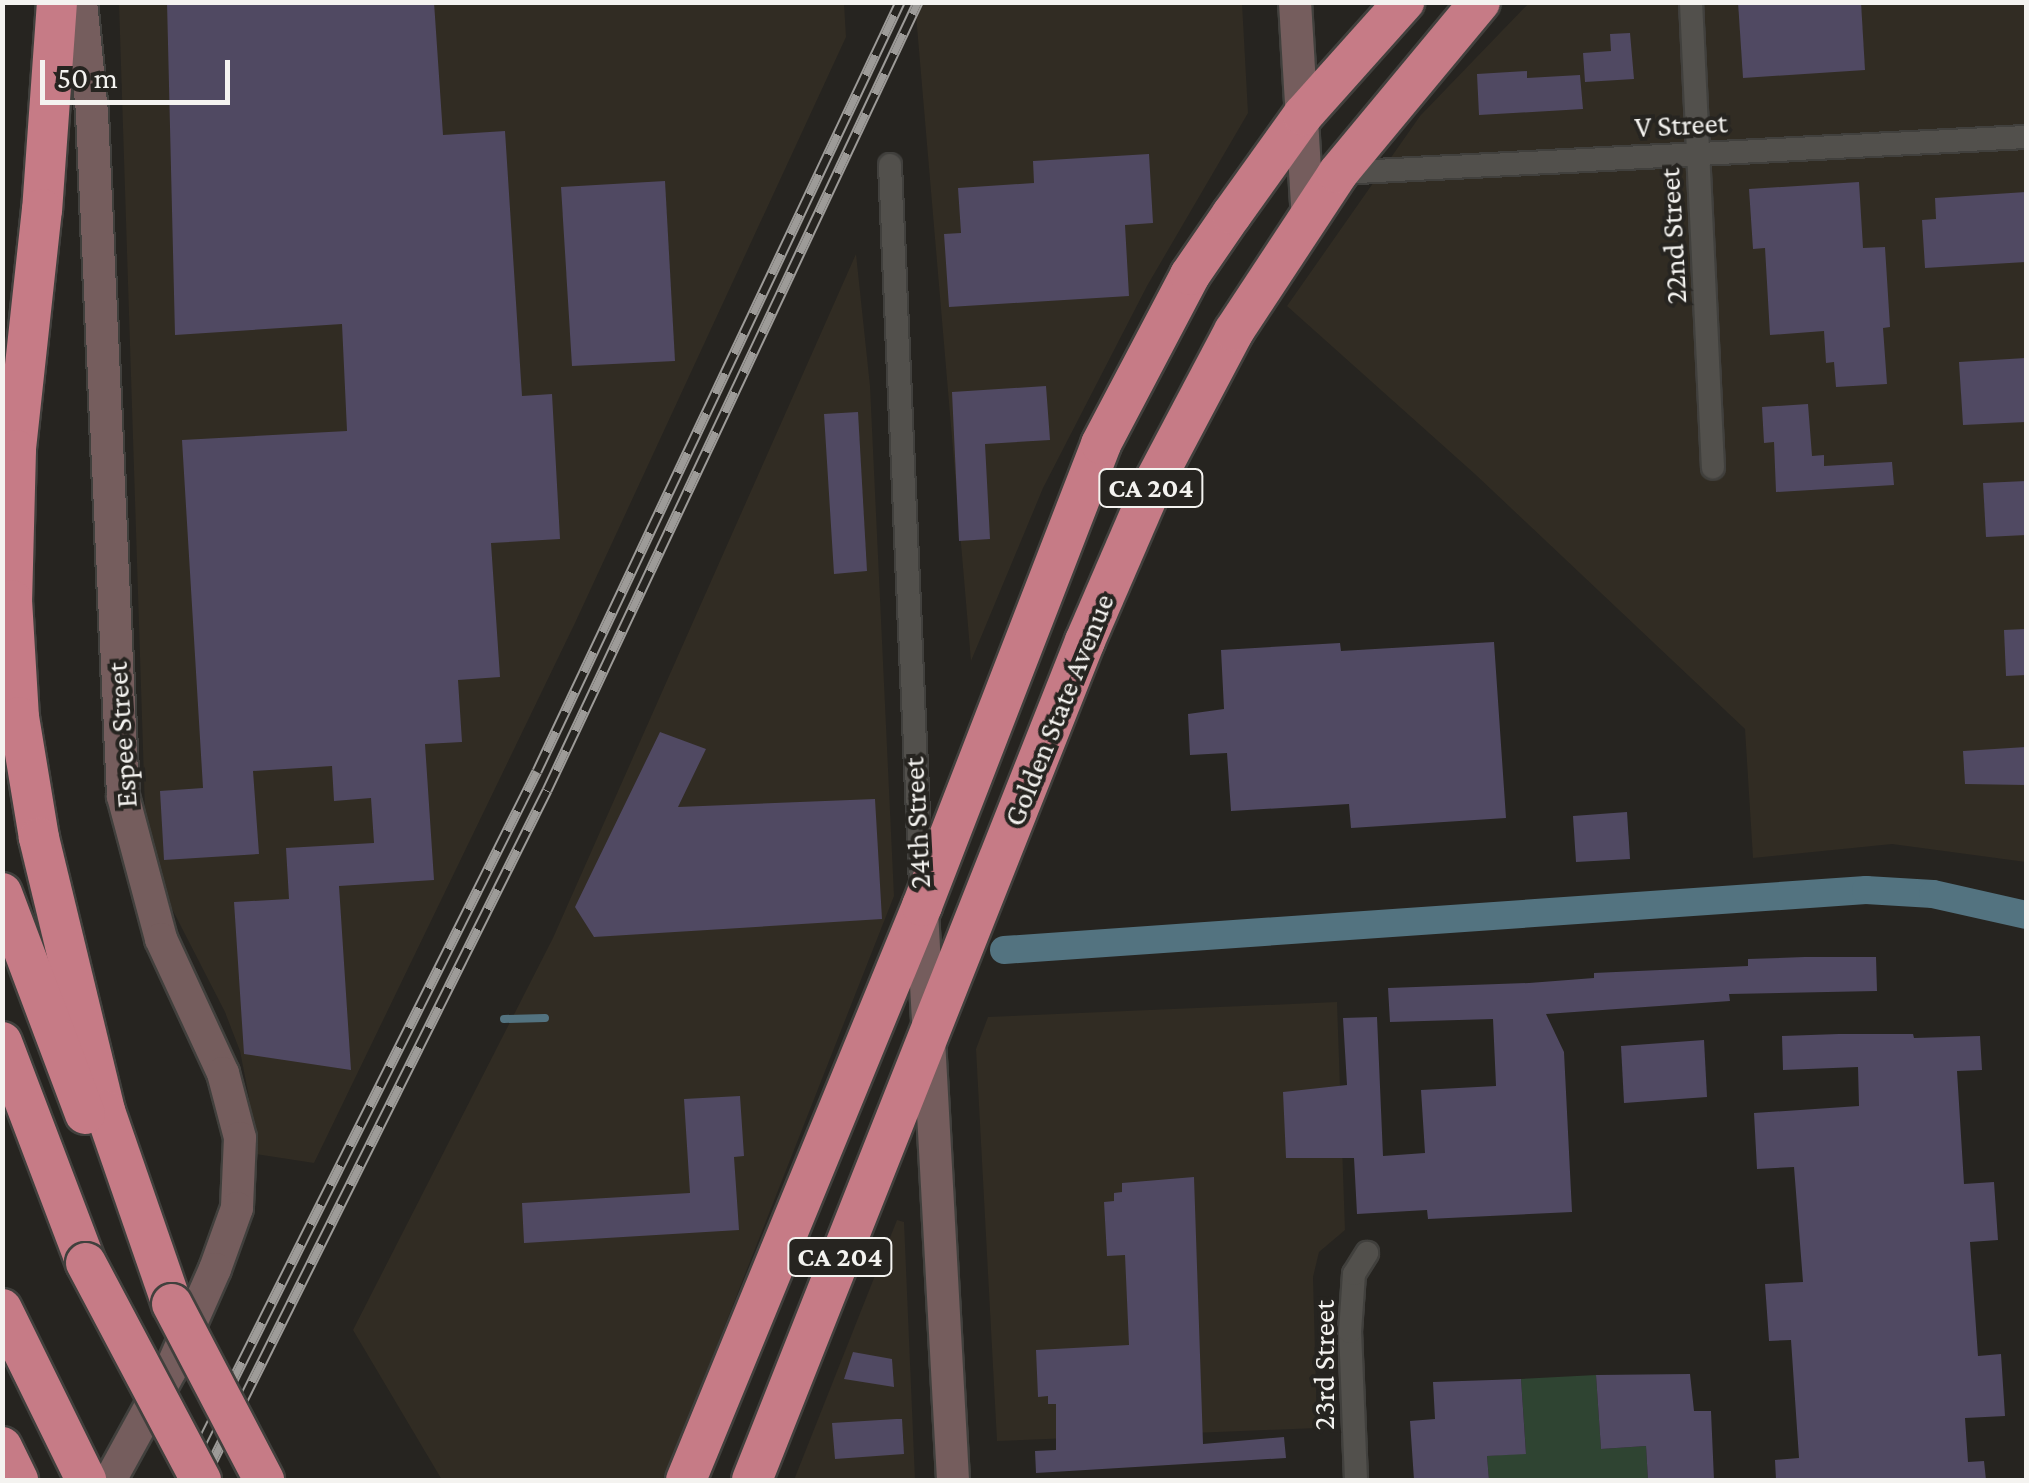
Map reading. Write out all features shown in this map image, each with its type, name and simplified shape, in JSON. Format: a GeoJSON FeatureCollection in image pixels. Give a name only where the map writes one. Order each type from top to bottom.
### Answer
{"type":"FeatureCollection","features":[{"type":"Feature","properties":{"kind":"highway"},"geometry":{"type":"LineString","coordinates":[[57,2],[42,209],[16,450],[12,600],[20,717],[39,838],[124,1194]]}},
{"type":"Feature","properties":{"kind":"highway","name":"Golden State Avenue"},"geometry":{"type":"LineString","coordinates":[[686,1480],[922,906],[1102,444],[1190,276],[1304,115],[1404,2]]}},
{"type":"Feature","properties":{"kind":"highway","name":"Golden State Avenue"},"geometry":{"type":"LineString","coordinates":[[752,1480],[928,1033],[1152,486],[1234,331],[1338,173],[1480,2]]}},
{"type":"Feature","properties":{"kind":"highway"},"geometry":{"type":"LineString","coordinates":[[2,893],[172,1304],[264,1480]]}},
{"type":"Feature","properties":{"kind":"highway"},"geometry":{"type":"LineString","coordinates":[[2,1042],[86,1263],[201,1480]]}},
{"type":"Feature","properties":{"kind":"highway"},"geometry":{"type":"LineString","coordinates":[[2,1309],[86,1480]]}},
{"type":"Feature","properties":{"kind":"highway"},"geometry":{"type":"LineString","coordinates":[[2,1447],[18,1480]]}},
{"type":"Feature","properties":{"kind":"street","name":"Espee Street"},"geometry":{"type":"LineString","coordinates":[[81,2],[92,113],[122,796],[161,939],[223,1073],[240,1138],[237,1208],[215,1269],[170,1370],[110,1480]]}},
{"type":"Feature","properties":{"kind":"street"},"geometry":{"type":"LineString","coordinates":[[1295,2],[1308,220]]}},
{"type":"Feature","properties":{"kind":"street","name":"22nd Street"},"geometry":{"type":"LineString","coordinates":[[1692,2],[1713,468]]}},
{"type":"Feature","properties":{"kind":"street","name":"V Street"},"geometry":{"type":"LineString","coordinates":[[1338,173],[2026,137]]}},
{"type":"Feature","properties":{"kind":"street","name":"24th Street"},"geometry":{"type":"LineString","coordinates":[[890,164],[928,1033],[954,1480]]}},
{"type":"Feature","properties":{"kind":"street","name":"23rd Street"},"geometry":{"type":"LineString","coordinates":[[1356,1480],[1350,1332],[1354,1274],[1367,1254]]}},
{"type":"Feature","properties":{"kind":"shaded area"},"geometry":{"type":"Polygon","coordinates":[[[119,3],[844,3],[846,37],[575,623],[314,1163],[250,1153],[249,1097],[240,1051],[225,1012],[169,903],[141,872],[154,854],[145,811],[119,3]]]}},
{"type":"Feature","properties":{"kind":"shaded area"},"geometry":{"type":"Polygon","coordinates":[[[915,3],[1242,3],[1248,113],[1147,286],[1043,488],[971,661],[915,3]]]}},
{"type":"Feature","properties":{"kind":"shaded area"},"geometry":{"type":"Polygon","coordinates":[[[1529,3],[2026,3],[2026,862],[1892,844],[1753,858],[1745,729],[1476,475],[1287,306],[1420,116],[1529,3]]]}},
{"type":"Feature","properties":{"kind":"shaded area"},"geometry":{"type":"Polygon","coordinates":[[[856,254],[870,386],[894,896],[664,1480],[442,1480],[353,1330],[553,938],[856,254]]]}},
{"type":"Feature","properties":{"kind":"shaded area"},"geometry":{"type":"Polygon","coordinates":[[[1337,1002],[1345,1230],[1319,1252],[1313,1277],[1317,1428],[997,1441],[976,1049],[988,1017],[1337,1002]]]}},
{"type":"Feature","properties":{"kind":"shaded area"},"geometry":{"type":"Polygon","coordinates":[[[897,1220],[904,1222],[915,1480],[794,1480],[897,1220]]]}},
{"type":"Feature","properties":{"kind":"green space"},"geometry":{"type":"Polygon","coordinates":[[[1596,1375],[1601,1449],[1646,1446],[1648,1480],[1489,1480],[1487,1456],[1526,1453],[1521,1379],[1596,1375]]]}},
{"type":"Feature","properties":{"kind":"building"},"geometry":{"type":"Polygon","coordinates":[[[167,2],[434,2],[443,135],[505,131],[522,396],[552,394],[560,539],[491,543],[500,677],[458,680],[462,742],[425,744],[434,880],[339,886],[351,1070],[244,1054],[234,902],[289,899],[286,848],[374,843],[371,798],[334,801],[332,766],[253,771],[259,854],[164,860],[160,791],[203,788],[182,440],[347,431],[342,324],[175,335],[167,2]]]}},
{"type":"Feature","properties":{"kind":"building"},"geometry":{"type":"Polygon","coordinates":[[[1738,2],[1861,2],[1865,70],[1743,78],[1738,2]]]}},
{"type":"Feature","properties":{"kind":"building"},"geometry":{"type":"Polygon","coordinates":[[[1630,33],[1634,79],[1585,82],[1583,53],[1611,51],[1610,34],[1630,33]]]}},
{"type":"Feature","properties":{"kind":"building"},"geometry":{"type":"Polygon","coordinates":[[[1527,71],[1527,78],[1580,75],[1583,109],[1479,115],[1477,74],[1527,71]]]}},
{"type":"Feature","properties":{"kind":"building"},"geometry":{"type":"Polygon","coordinates":[[[1149,154],[1153,223],[1125,225],[1129,296],[949,307],[944,234],[961,233],[958,188],[1034,183],[1033,161],[1149,154]]]}},
{"type":"Feature","properties":{"kind":"building"},"geometry":{"type":"Polygon","coordinates":[[[665,181],[675,361],[572,366],[561,187],[665,181]]]}},
{"type":"Feature","properties":{"kind":"building"},"geometry":{"type":"Polygon","coordinates":[[[1859,182],[1863,248],[1885,247],[1890,327],[1883,328],[1887,384],[1836,387],[1834,362],[1826,363],[1824,331],[1770,335],[1765,248],[1753,249],[1749,189],[1859,182]]]}},
{"type":"Feature","properties":{"kind":"building"},"geometry":{"type":"Polygon","coordinates":[[[2026,192],[2026,262],[1925,268],[1922,220],[1936,219],[1935,198],[2026,192]]]}},
{"type":"Feature","properties":{"kind":"building"},"geometry":{"type":"Polygon","coordinates":[[[2026,358],[2026,422],[1963,425],[1959,362],[2026,358]]]}},
{"type":"Feature","properties":{"kind":"building"},"geometry":{"type":"Polygon","coordinates":[[[1046,386],[1050,440],[985,444],[990,539],[959,541],[952,392],[1046,386]]]}},
{"type":"Feature","properties":{"kind":"building"},"geometry":{"type":"Polygon","coordinates":[[[1808,404],[1812,456],[1824,455],[1824,466],[1892,462],[1894,485],[1776,492],[1774,442],[1764,443],[1762,407],[1808,404]]]}},
{"type":"Feature","properties":{"kind":"building"},"geometry":{"type":"Polygon","coordinates":[[[858,412],[867,571],[834,574],[824,414],[858,412]]]}},
{"type":"Feature","properties":{"kind":"building"},"geometry":{"type":"Polygon","coordinates":[[[2026,481],[2026,535],[1986,537],[1983,483],[2026,481]]]}},
{"type":"Feature","properties":{"kind":"building"},"geometry":{"type":"Polygon","coordinates":[[[2026,629],[2026,675],[2006,676],[2004,630],[2026,629]]]}},
{"type":"Feature","properties":{"kind":"building"},"geometry":{"type":"Polygon","coordinates":[[[1494,642],[1506,818],[1351,828],[1349,804],[1231,811],[1227,753],[1190,755],[1188,714],[1224,709],[1221,650],[1340,643],[1341,651],[1494,642]]]}},
{"type":"Feature","properties":{"kind":"building"},"geometry":{"type":"Polygon","coordinates":[[[660,732],[706,749],[678,807],[875,799],[882,919],[594,937],[575,907],[660,732]]]}},
{"type":"Feature","properties":{"kind":"building"},"geometry":{"type":"Polygon","coordinates":[[[2026,747],[2026,785],[1965,784],[1963,751],[2026,747]]]}},
{"type":"Feature","properties":{"kind":"building"},"geometry":{"type":"Polygon","coordinates":[[[1627,812],[1630,859],[1576,862],[1573,816],[1627,812]]]}},
{"type":"Feature","properties":{"kind":"building"},"geometry":{"type":"Polygon","coordinates":[[[1876,957],[1877,991],[1729,994],[1730,1001],[1546,1014],[1564,1052],[1572,1212],[1428,1219],[1427,1210],[1357,1214],[1354,1158],[1286,1158],[1283,1092],[1347,1085],[1343,1018],[1377,1017],[1383,1156],[1425,1153],[1421,1090],[1496,1086],[1493,1019],[1390,1022],[1388,988],[1529,983],[1594,978],[1594,973],[1748,966],[1748,959],[1876,957]]]}},
{"type":"Feature","properties":{"kind":"building"},"geometry":{"type":"Polygon","coordinates":[[[1782,1036],[1980,1036],[1982,1070],[1957,1071],[1964,1184],[1994,1182],[1998,1240],[1970,1242],[1978,1356],[2001,1354],[2005,1416],[1965,1418],[1968,1462],[1984,1461],[1986,1480],[1776,1480],[1775,1460],[1799,1458],[1791,1340],[1769,1341],[1765,1284],[1803,1282],[1794,1167],[1757,1169],[1754,1113],[1859,1106],[1858,1067],[1783,1070],[1782,1036]]]}},
{"type":"Feature","properties":{"kind":"building"},"geometry":{"type":"Polygon","coordinates":[[[1704,1040],[1707,1097],[1624,1103],[1621,1046],[1704,1040]]]}},
{"type":"Feature","properties":{"kind":"building"},"geometry":{"type":"Polygon","coordinates":[[[740,1096],[744,1156],[734,1157],[739,1230],[524,1243],[522,1203],[690,1193],[684,1099],[740,1096]]]}},
{"type":"Feature","properties":{"kind":"building"},"geometry":{"type":"Polygon","coordinates":[[[1194,1177],[1203,1444],[1284,1437],[1286,1458],[1036,1473],[1035,1451],[1056,1450],[1056,1404],[1048,1404],[1048,1396],[1038,1397],[1036,1350],[1129,1345],[1125,1255],[1107,1256],[1104,1202],[1114,1201],[1114,1193],[1122,1192],[1122,1183],[1194,1177]]]}},
{"type":"Feature","properties":{"kind":"building"},"geometry":{"type":"Polygon","coordinates":[[[853,1352],[892,1359],[894,1387],[844,1379],[853,1352]]]}},
{"type":"Feature","properties":{"kind":"building"},"geometry":{"type":"Polygon","coordinates":[[[1690,1374],[1694,1411],[1711,1411],[1714,1480],[1648,1480],[1646,1446],[1601,1449],[1596,1375],[1690,1374]]]}},
{"type":"Feature","properties":{"kind":"building"},"geometry":{"type":"Polygon","coordinates":[[[1521,1379],[1526,1454],[1487,1456],[1489,1480],[1414,1480],[1410,1421],[1435,1419],[1433,1382],[1521,1379]]]}},
{"type":"Feature","properties":{"kind":"building"},"geometry":{"type":"Polygon","coordinates":[[[902,1419],[904,1454],[835,1459],[832,1423],[902,1419]]]}},
{"type":"Feature","properties":{"kind":"waterway"},"geometry":{"type":"LineString","coordinates":[[1004,950],[1866,890],[1933,894],[2026,915]]}},
{"type":"Feature","properties":{"kind":"waterway"},"geometry":{"type":"LineString","coordinates":[[504,1019],[545,1018]]}},
{"type":"Feature","properties":{"kind":"railway"},"geometry":{"type":"LineString","coordinates":[[183,1480],[537,771],[900,2]]}},
{"type":"Feature","properties":{"kind":"railway"},"geometry":{"type":"LineString","coordinates":[[203,1480],[547,790],[918,2]]}}]}
